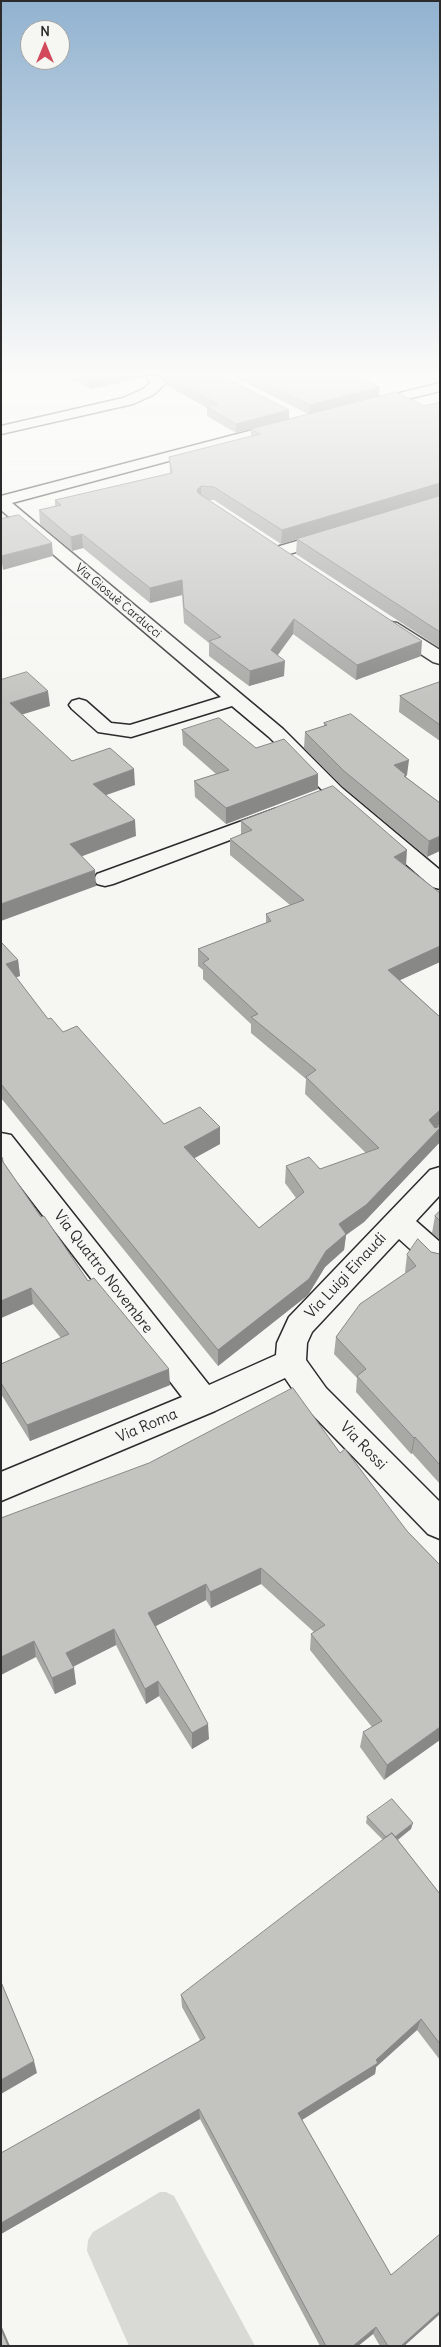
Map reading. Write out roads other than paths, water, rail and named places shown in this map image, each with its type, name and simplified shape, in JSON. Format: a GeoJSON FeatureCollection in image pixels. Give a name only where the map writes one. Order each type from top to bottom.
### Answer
{"type":"FeatureCollection","features":[{"type":"Feature","properties":{"kind":"street"},"geometry":{"type":"LineString","coordinates":[[1,501],[55,486]]}},
{"type":"Feature","properties":{"kind":"street","name":"Via Giosuè Carducci"},"geometry":{"type":"LineString","coordinates":[[1,501],[276,733],[316,799],[440,882]]}},
{"type":"Feature","properties":{"kind":"street"},"geometry":{"type":"LineString","coordinates":[[279,552],[345,531]]}},
{"type":"Feature","properties":{"kind":"street"},"geometry":{"type":"LineString","coordinates":[[263,542],[295,563]]}},
{"type":"Feature","properties":{"kind":"street"},"geometry":{"type":"LineString","coordinates":[[375,616],[440,658]]}},
{"type":"Feature","properties":{"kind":"street"},"geometry":{"type":"LineString","coordinates":[[79,705],[105,728],[131,731],[234,699]]}},
{"type":"Feature","properties":{"kind":"street"},"geometry":{"type":"LineString","coordinates":[[105,879],[316,799]]}},
{"type":"Feature","properties":{"kind":"street","name":"Via Quattro Novembre"},"geometry":{"type":"LineString","coordinates":[[1,1142],[204,1402]]}},
{"type":"Feature","properties":{"kind":"street","name":"Via Luigi Einaudi"},"geometry":{"type":"LineString","coordinates":[[291,1362],[292,1343],[300,1325],[440,1177]]}},
{"type":"Feature","properties":{"kind":"street","name":"Via Luigi Einaudi"},"geometry":{"type":"LineString","coordinates":[[398,1221],[440,1259]]}},
{"type":"Feature","properties":{"kind":"street","name":"Via Roma"},"geometry":{"type":"LineString","coordinates":[[1,1486],[204,1402],[291,1362]]}},
{"type":"Feature","properties":{"kind":"street","name":"Via Rossi"},"geometry":{"type":"LineString","coordinates":[[291,1362],[315,1397],[440,1524]]}}]}
